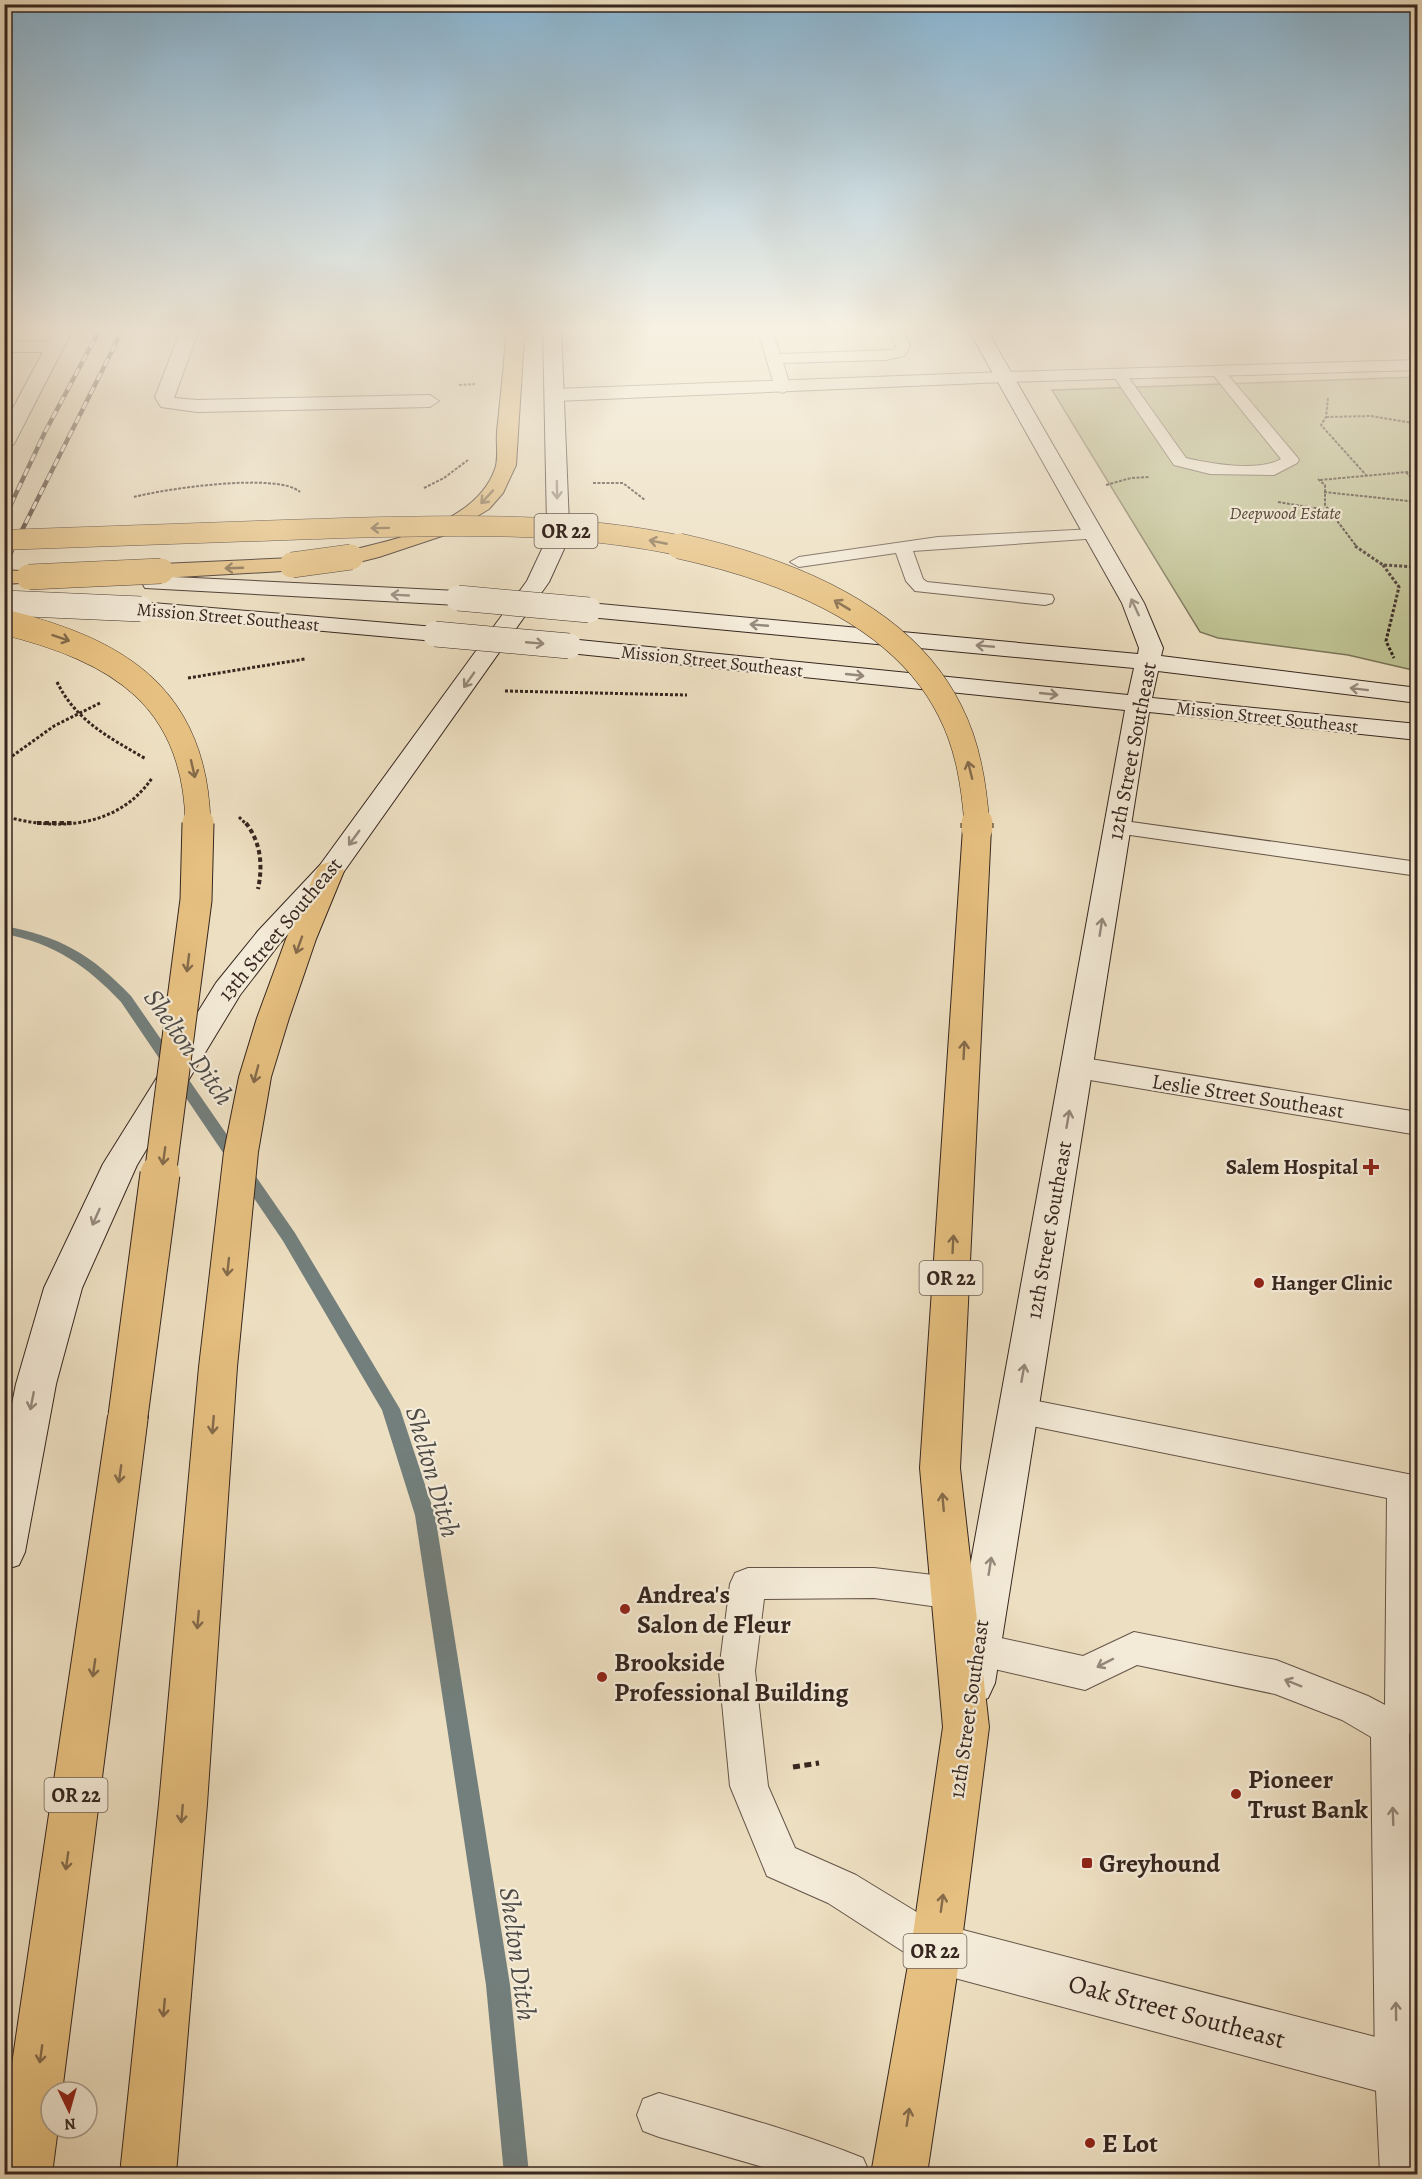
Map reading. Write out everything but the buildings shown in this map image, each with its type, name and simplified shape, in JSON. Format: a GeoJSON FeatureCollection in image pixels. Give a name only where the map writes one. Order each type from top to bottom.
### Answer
{"type":"FeatureCollection","features":[{"type":"Feature","properties":{"kind":"highway"},"geometry":{"type":"LineString","coordinates":[[157,577],[292,565],[351,557],[379,551],[436,532],[474,511],[495,490],[505,470],[508,429]]}},
{"type":"Feature","properties":{"kind":"highway","name":"OR 22"},"geometry":{"type":"LineString","coordinates":[[4,540],[477,526],[589,532],[710,552],[799,583],[839,603],[875,626],[907,653],[940,692],[958,728],[976,793],[977,828],[940,1468],[968,1595],[967,1647]]}},
{"type":"Feature","properties":{"kind":"highway","name":"Mission Street Southeast"},"geometry":{"type":"LineString","coordinates":[[4,577],[29,578]]}},
{"type":"Feature","properties":{"kind":"highway","name":"OR 22"},"geometry":{"type":"LineString","coordinates":[[4,622],[69,640],[107,660],[136,680],[160,702],[181,732],[195,776],[200,821],[196,900],[171,1110],[24,2175]]}},
{"type":"Feature","properties":{"kind":"highway"},"geometry":{"type":"LineString","coordinates":[[148,2175],[183,1804],[218,1367],[241,1152],[255,1077],[273,1018],[301,939],[330,871]]}},
{"type":"Feature","properties":{"kind":"highway","name":"12th Street Southeast"},"geometry":{"type":"LineString","coordinates":[[899,2175],[936,1948],[966,1727],[967,1647]]}},
{"type":"Feature","properties":{"kind":"main road"},"geometry":{"type":"LineString","coordinates":[[4,444],[8,429]]}},
{"type":"Feature","properties":{"kind":"main road","name":"13th Street Southeast"},"geometry":{"type":"LineString","coordinates":[[4,1552],[36,1384],[63,1288],[120,1164],[215,1008],[269,937],[330,871],[538,582],[553,549],[558,525],[556,429]]}},
{"type":"Feature","properties":{"kind":"main road","name":"12th Street Southeast"},"geometry":{"type":"LineString","coordinates":[[968,1595],[1017,1410],[1078,1068],[1117,827],[1151,648],[1149,638],[1133,603],[1034,429]]}},
{"type":"Feature","properties":{"kind":"main road","name":"Mission Street Southeast"},"geometry":{"type":"LineString","coordinates":[[29,578],[157,577],[458,598],[1148,662],[1418,696]]}},
{"type":"Feature","properties":{"kind":"main road","name":"Mission Street Southeast"},"geometry":{"type":"LineString","coordinates":[[4,603],[141,609],[569,646],[1418,732]]}},
{"type":"Feature","properties":{"kind":"main road","name":"Leslie Street Southeast"},"geometry":{"type":"LineString","coordinates":[[1078,1068],[1418,1124]]}},
{"type":"Feature","properties":{"kind":"main road","name":"Oak Street Southeast"},"geometry":{"type":"LineString","coordinates":[[936,1948],[1407,2072]]}},
{"type":"Feature","properties":{"kind":"lane"},"geometry":{"type":"LineString","coordinates":[[1157,429],[1180,462],[1210,469],[1274,470],[1291,460],[1265,429]]}},
{"type":"Feature","properties":{"kind":"lane"},"geometry":{"type":"LineString","coordinates":[[798,562],[938,542],[1094,534]]}},
{"type":"Feature","properties":{"kind":"lane"},"geometry":{"type":"LineString","coordinates":[[903,548],[915,581],[922,587],[1045,599]]}},
{"type":"Feature","properties":{"kind":"lane"},"geometry":{"type":"LineString","coordinates":[[1117,827],[1418,869]]}},
{"type":"Feature","properties":{"kind":"lane"},"geometry":{"type":"LineString","coordinates":[[1017,1410],[1411,1489],[1404,1712],[1390,1728],[1407,2072],[1403,2175]]}},
{"type":"Feature","properties":{"kind":"lane"},"geometry":{"type":"LineString","coordinates":[[936,1948],[842,1889],[781,1862],[749,1786],[736,1671],[748,1584],[874,1583],[968,1595]]}},
{"type":"Feature","properties":{"kind":"lane"},"geometry":{"type":"LineString","coordinates":[[967,1647],[1085,1673],[1134,1648],[1276,1677],[1355,1708],[1390,1728]]}},
{"type":"Feature","properties":{"kind":"lane"},"geometry":{"type":"LineString","coordinates":[[659,2115],[790,2153],[847,2175]]}},
{"type":"Feature","properties":{"kind":"path"},"geometry":{"type":"LineString","coordinates":[[1325,429],[1366,475]]}},
{"type":"Feature","properties":{"kind":"path"},"geometry":{"type":"LineString","coordinates":[[416,491],[444,478],[473,454]]}},
{"type":"Feature","properties":{"kind":"path"},"geometry":{"type":"LineString","coordinates":[[1395,660],[1386,641],[1400,587],[1383,565],[1354,545],[1330,514],[1325,505],[1325,485],[1318,479],[1418,471]]}},
{"type":"Feature","properties":{"kind":"path"},"geometry":{"type":"LineString","coordinates":[[1405,472],[1418,485]]}},
{"type":"Feature","properties":{"kind":"path"},"geometry":{"type":"LineString","coordinates":[[589,483],[623,483],[645,501]]}},
{"type":"Feature","properties":{"kind":"path"},"geometry":{"type":"LineString","coordinates":[[1324,492],[1418,502]]}},
{"type":"Feature","properties":{"kind":"path"},"geometry":{"type":"LineString","coordinates":[[1383,565],[1418,567]]}},
{"type":"Feature","properties":{"kind":"path","name":"Mission Street Southeast"},"geometry":{"type":"LineString","coordinates":[[184,679],[309,658]]}},
{"type":"Feature","properties":{"kind":"path"},"geometry":{"type":"LineString","coordinates":[[503,691],[693,695]]}},
{"type":"Feature","properties":{"kind":"path"},"geometry":{"type":"LineString","coordinates":[[4,762],[54,726],[107,701]]}},
{"type":"Feature","properties":{"kind":"path"},"geometry":{"type":"LineString","coordinates":[[4,816],[40,825],[63,824],[100,817],[121,808],[142,794],[154,775]]}},
{"type":"Feature","properties":{"kind":"green space","name":"Deepwood Estate"},"geometry":{"type":"Polygon","coordinates":[[[1076,429],[1417,429],[1417,671],[1348,655],[1218,638],[1200,632],[1076,429]]]}},
{"type":"Feature","properties":{"kind":"waterway","name":"Shelton Ditch"},"geometry":{"type":"LineString","coordinates":[[4,930],[41,938],[72,952],[99,972],[126,999],[289,1237],[391,1409],[425,1515],[498,1985],[517,2174]]}},
{"type":"Feature","properties":{"kind":"railway"},"geometry":{"type":"LineString","coordinates":[[4,519],[47,429]]}},
{"type":"Feature","properties":{"kind":"railway"},"geometry":{"type":"LineString","coordinates":[[4,566],[73,429]]}},
{"type":"Feature","properties":{"kind":"place","name":"Salem Hospital"},"geometry":{"type":"Point","coordinates":[1371,1167]}},
{"type":"Feature","properties":{"kind":"place","name":"Hanger Clinic"},"geometry":{"type":"Point","coordinates":[1259,1283]}},
{"type":"Feature","properties":{"kind":"place","name":"Andrea's Salon de Fleur"},"geometry":{"type":"Point","coordinates":[625,1609]}},
{"type":"Feature","properties":{"kind":"place","name":"Brookside Professional Building"},"geometry":{"type":"Point","coordinates":[602,1677]}},
{"type":"Feature","properties":{"kind":"place","name":"Pioneer Trust Bank"},"geometry":{"type":"Point","coordinates":[1236,1794]}},
{"type":"Feature","properties":{"kind":"place","name":"Greyhound"},"geometry":{"type":"Point","coordinates":[1087,1863]}},
{"type":"Feature","properties":{"kind":"place","name":"E Lot"},"geometry":{"type":"Point","coordinates":[1090,2143]}}]}
